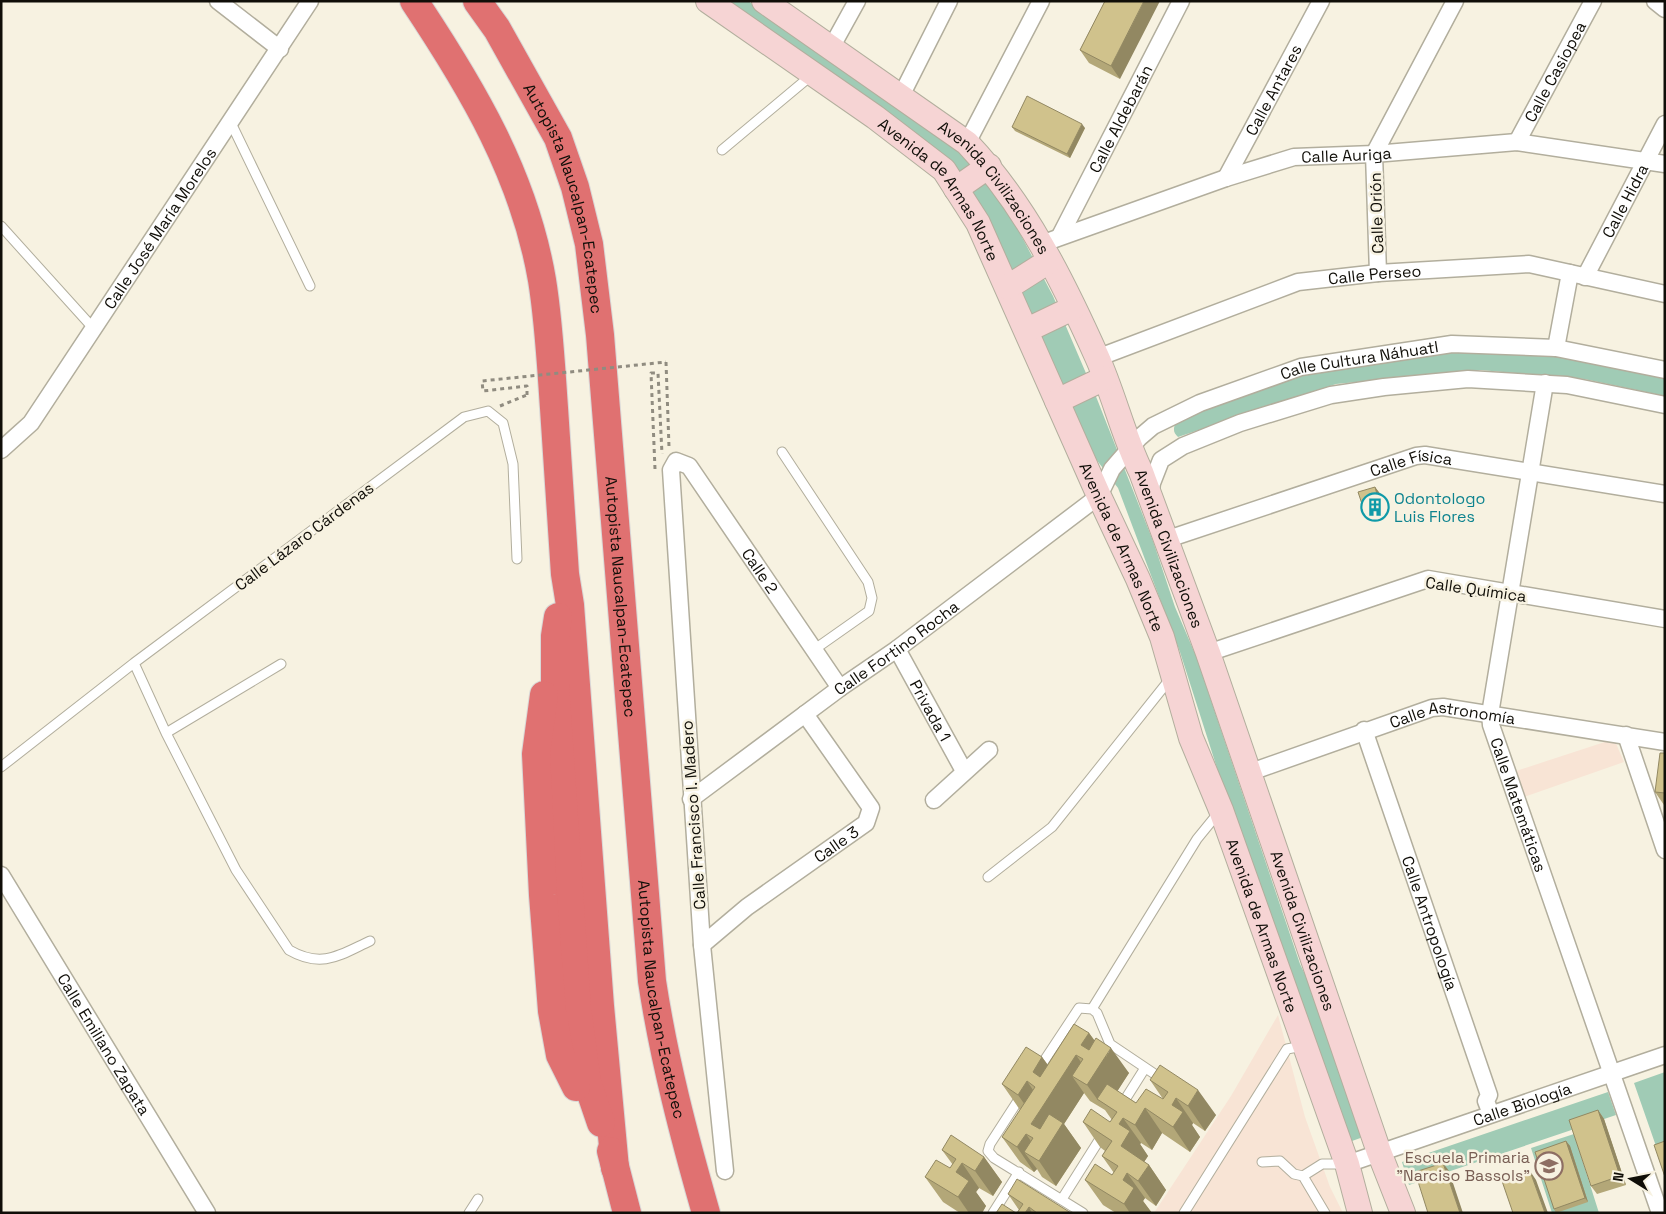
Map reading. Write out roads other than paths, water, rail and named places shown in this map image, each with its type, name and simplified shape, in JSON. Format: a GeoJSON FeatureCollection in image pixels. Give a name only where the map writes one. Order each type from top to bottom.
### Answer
{"type":"FeatureCollection","features":[{"type":"Feature","properties":{"kind":"highway"},"geometry":{"type":"LineString","coordinates":[[414,1],[462,74],[490,126],[511,176],[534,247],[542,280],[549,338],[565,574],[573,644],[600,1006],[616,1168]]}},
{"type":"Feature","properties":{"kind":"highway","name":"Autopista Naucalpan-Ecatepec"},"geometry":{"type":"LineString","coordinates":[[477,1],[497,29],[558,138],[575,187],[589,244],[600,335],[652,981],[661,1040],[674,1099],[706,1213]]}},
{"type":"Feature","properties":{"kind":"highway"},"geometry":{"type":"LineString","coordinates":[[565,574],[536,754],[543,895],[552,1001],[560,1055],[616,1168]]}},
{"type":"Feature","properties":{"kind":"highway"},"geometry":{"type":"LineString","coordinates":[[565,574],[562,616],[578,891],[588,1008],[605,1132]]}},
{"type":"Feature","properties":{"kind":"highway"},"geometry":{"type":"LineString","coordinates":[[555,636],[555,684],[577,1008],[587,1082],[616,1168],[627,1213]]}},
{"type":"Feature","properties":{"kind":"main road","name":"Avenida Civilizaciones"},"geometry":{"type":"LineString","coordinates":[[764,1],[967,143],[989,166],[1050,247],[1073,308],[1101,368],[1208,652],[1379,1152],[1403,1213]]}},
{"type":"Feature","properties":{"kind":"main road","name":"Avenida de Armas Norte"},"geometry":{"type":"LineString","coordinates":[[721,5],[944,170],[978,223],[1145,595],[1162,637],[1191,738],[1221,810],[1346,1164],[1360,1213]]}},
{"type":"Feature","properties":{"kind":"main road"},"geometry":{"type":"LineString","coordinates":[[956,188],[989,166]]}},
{"type":"Feature","properties":{"kind":"main road"},"geometry":{"type":"LineString","coordinates":[[1008,287],[1050,247]]}},
{"type":"Feature","properties":{"kind":"main road"},"geometry":{"type":"LineString","coordinates":[[1027,330],[1073,308]]}},
{"type":"Feature","properties":{"kind":"main road"},"geometry":{"type":"LineString","coordinates":[[1057,401],[1101,368]]}},
{"type":"Feature","properties":{"kind":"street"},"geometry":{"type":"LineString","coordinates":[[218,1],[280,50]]}},
{"type":"Feature","properties":{"kind":"street"},"geometry":{"type":"LineString","coordinates":[[831,48],[858,1]]}},
{"type":"Feature","properties":{"kind":"street"},"geometry":{"type":"LineString","coordinates":[[901,96],[949,1]]}},
{"type":"Feature","properties":{"kind":"street"},"geometry":{"type":"LineString","coordinates":[[967,143],[1041,1]]}},
{"type":"Feature","properties":{"kind":"street","name":"Calle Aldebarán"},"geometry":{"type":"LineString","coordinates":[[1050,247],[1181,1]]}},
{"type":"Feature","properties":{"kind":"street","name":"Calle Antares"},"geometry":{"type":"LineString","coordinates":[[1226,178],[1321,1]]}},
{"type":"Feature","properties":{"kind":"street"},"geometry":{"type":"LineString","coordinates":[[1374,154],[1455,1]]}},
{"type":"Feature","properties":{"kind":"street","name":"Calle Casiopea"},"geometry":{"type":"LineString","coordinates":[[1517,142],[1593,1]]}},
{"type":"Feature","properties":{"kind":"street"},"geometry":{"type":"LineString","coordinates":[[1655,1],[1665,9]]}},
{"type":"Feature","properties":{"kind":"street","name":"Calle José María Morelos"},"geometry":{"type":"LineString","coordinates":[[1,450],[31,423],[280,50],[305,3]]}},
{"type":"Feature","properties":{"kind":"street","name":"Calle Hidra"},"geometry":{"type":"LineString","coordinates":[[1556,348],[1577,275],[1665,124]]}},
{"type":"Feature","properties":{"kind":"street","name":"Calle Auriga"},"geometry":{"type":"LineString","coordinates":[[1050,247],[1226,178],[1294,157],[1374,154],[1517,142],[1665,164]]}},
{"type":"Feature","properties":{"kind":"street","name":"Calle Orión"},"geometry":{"type":"LineString","coordinates":[[1374,154],[1378,273]]}},
{"type":"Feature","properties":{"kind":"street","name":"Calle Perseo"},"geometry":{"type":"LineString","coordinates":[[1101,368],[1298,282],[1378,273],[1529,264],[1665,294]]}},
{"type":"Feature","properties":{"kind":"street","name":"Calle Cultura Náhuatl"},"geometry":{"type":"LineString","coordinates":[[1099,496],[1112,469],[1153,426],[1200,404],[1301,366],[1452,344],[1556,348],[1665,370]]}},
{"type":"Feature","properties":{"kind":"street","name":"Calle Cultura Náhuatl"},"geometry":{"type":"LineString","coordinates":[[1150,497],[1152,483],[1161,460],[1184,446],[1240,423],[1331,395],[1384,387],[1468,380],[1545,383],[1665,405]]}},
{"type":"Feature","properties":{"kind":"street","name":"Calle Matemáticas"},"geometry":{"type":"LineString","coordinates":[[1545,383],[1512,593],[1490,714],[1491,725],[1660,1213]]}},
{"type":"Feature","properties":{"kind":"street","name":"Calle Física"},"geometry":{"type":"LineString","coordinates":[[1165,540],[1408,457],[1424,455],[1665,494]]}},
{"type":"Feature","properties":{"kind":"street","name":"Calle 2"},"geometry":{"type":"LineString","coordinates":[[669,456],[689,466],[840,688]]}},
{"type":"Feature","properties":{"kind":"street","name":"Calle Francisco I. Madero"},"geometry":{"type":"LineString","coordinates":[[669,456],[702,945],[725,1170]]}},
{"type":"Feature","properties":{"kind":"street","name":"Calle Fortino Rocha"},"geometry":{"type":"LineString","coordinates":[[691,799],[840,688],[897,649],[1099,496]]}},
{"type":"Feature","properties":{"kind":"street","name":"Calle Química"},"geometry":{"type":"LineString","coordinates":[[1208,652],[1428,580],[1665,620]]}},
{"type":"Feature","properties":{"kind":"street","name":"Privada 1"},"geometry":{"type":"LineString","coordinates":[[897,649],[964,771]]}},
{"type":"Feature","properties":{"kind":"street","name":"Calle Astronomía"},"geometry":{"type":"LineString","coordinates":[[1248,773],[1364,730],[1432,708],[1454,708],[1665,742]]}},
{"type":"Feature","properties":{"kind":"street","name":"Calle 3"},"geometry":{"type":"LineString","coordinates":[[702,945],[746,906],[866,823],[871,808],[805,714]]}},
{"type":"Feature","properties":{"kind":"street","name":"Calle Antropología"},"geometry":{"type":"LineString","coordinates":[[1364,730],[1489,1095],[1486,1101],[1491,1114]]}},
{"type":"Feature","properties":{"kind":"street"},"geometry":{"type":"LineString","coordinates":[[1626,735],[1665,850]]}},
{"type":"Feature","properties":{"kind":"street"},"geometry":{"type":"LineString","coordinates":[[934,800],[989,750]]}},
{"type":"Feature","properties":{"kind":"street","name":"Calle Emiliano Zapata"},"geometry":{"type":"LineString","coordinates":[[1,875],[207,1213]]}},
{"type":"Feature","properties":{"kind":"street","name":"Calle Biología"},"geometry":{"type":"LineString","coordinates":[[1346,1164],[1665,1055]]}},
{"type":"Feature","properties":{"kind":"lane"},"geometry":{"type":"LineString","coordinates":[[722,150],[813,74]]}},
{"type":"Feature","properties":{"kind":"lane"},"geometry":{"type":"LineString","coordinates":[[231,123],[310,286]]}},
{"type":"Feature","properties":{"kind":"lane"},"geometry":{"type":"LineString","coordinates":[[1,226],[94,329]]}},
{"type":"Feature","properties":{"kind":"lane","name":"Calle Lázaro Cárdenas"},"geometry":{"type":"LineString","coordinates":[[1,767],[134,663],[464,417],[488,411],[503,423],[514,464],[517,558]]}},
{"type":"Feature","properties":{"kind":"lane"},"geometry":{"type":"LineString","coordinates":[[782,452],[868,582],[872,598],[868,611],[815,649]]}},
{"type":"Feature","properties":{"kind":"lane"},"geometry":{"type":"LineString","coordinates":[[134,663],[166,733],[236,870],[289,950],[302,957],[317,960],[332,959],[370,940]]}},
{"type":"Feature","properties":{"kind":"lane"},"geometry":{"type":"LineString","coordinates":[[166,733],[281,664]]}},
{"type":"Feature","properties":{"kind":"lane"},"geometry":{"type":"LineString","coordinates":[[988,877],[1052,827],[1172,677]]}},
{"type":"Feature","properties":{"kind":"lane"},"geometry":{"type":"LineString","coordinates":[[1092,1009],[1197,839],[1221,810]]}},
{"type":"Feature","properties":{"kind":"lane"},"geometry":{"type":"LineString","coordinates":[[1083,1213],[1062,1199],[1037,1189],[1019,1172],[994,1158],[988,1151],[990,1144],[1079,1008],[1092,1009],[1097,1013],[1110,1044],[1175,1088]]}},
{"type":"Feature","properties":{"kind":"lane"},"geometry":{"type":"LineString","coordinates":[[1184,1213],[1287,1049],[1304,1046]]}},
{"type":"Feature","properties":{"kind":"lane"},"geometry":{"type":"LineString","coordinates":[[1062,1199],[1145,1068]]}},
{"type":"Feature","properties":{"kind":"lane"},"geometry":{"type":"LineString","coordinates":[[1262,1162],[1280,1161],[1294,1174],[1303,1176],[1322,1164],[1346,1164]]}},
{"type":"Feature","properties":{"kind":"lane"},"geometry":{"type":"LineString","coordinates":[[993,1213],[1019,1172]]}},
{"type":"Feature","properties":{"kind":"lane"},"geometry":{"type":"LineString","coordinates":[[1303,1176],[1325,1213]]}},
{"type":"Feature","properties":{"kind":"lane"},"geometry":{"type":"LineString","coordinates":[[469,1213],[478,1199]]}},
{"type":"Feature","properties":{"kind":"place","name":"Odontologo Luis Flores"},"geometry":{"type":"Point","coordinates":[1375,507]}},
{"type":"Feature","properties":{"kind":"place","name":"Escuela Primaria \"Narciso Bassols\""},"geometry":{"type":"Point","coordinates":[1549,1166]}}]}
